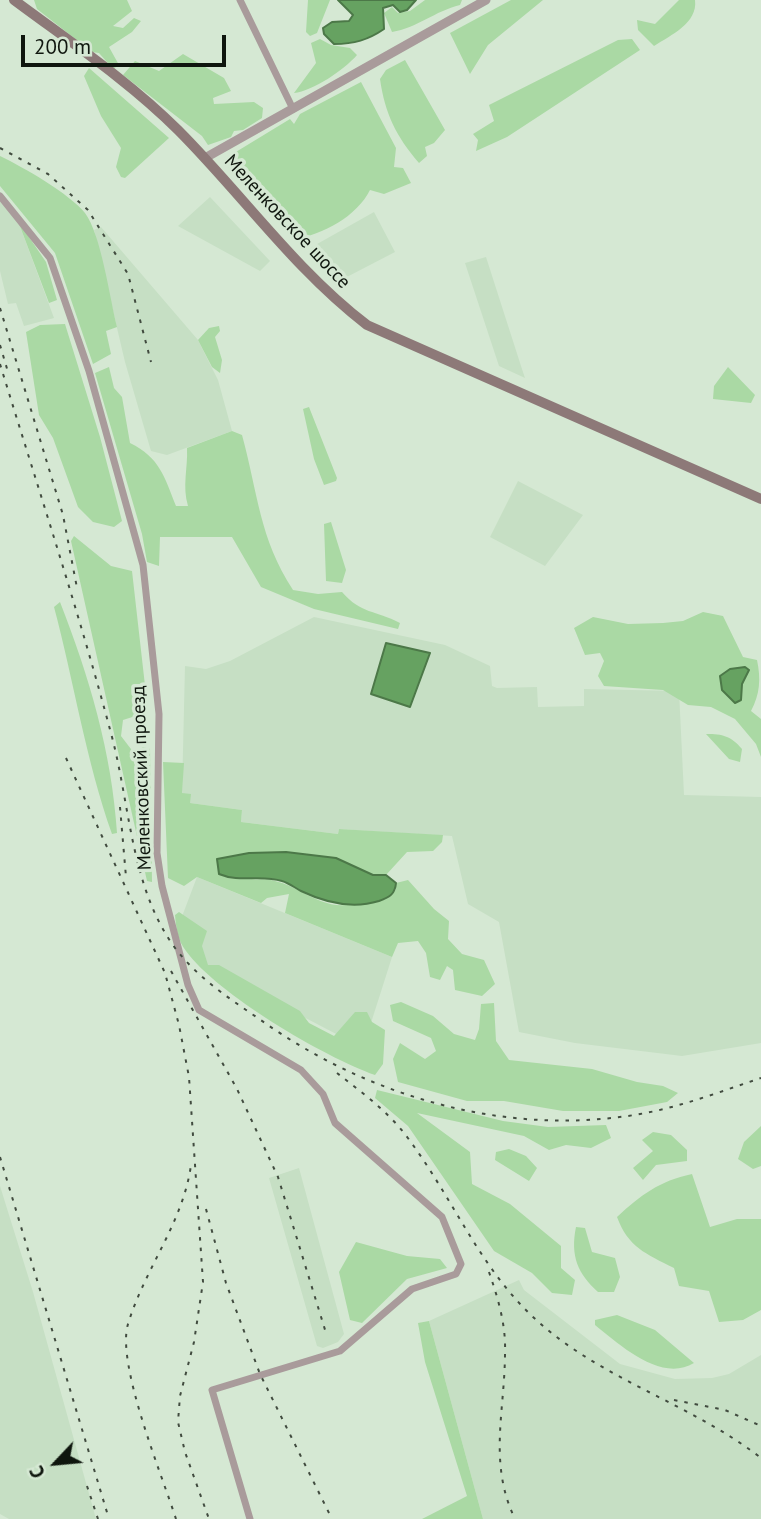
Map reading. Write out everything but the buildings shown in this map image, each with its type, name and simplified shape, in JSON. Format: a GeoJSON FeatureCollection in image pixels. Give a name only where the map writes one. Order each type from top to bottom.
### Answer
{"type":"FeatureCollection","features":[{"type":"Feature","properties":{"kind":"main road","name":"Меленковское шоссе"},"geometry":{"type":"LineString","coordinates":[[14,0],[143,98],[205,158],[298,264],[333,299],[368,325],[761,499]]}},
{"type":"Feature","properties":{"kind":"street"},"geometry":{"type":"LineString","coordinates":[[240,0],[293,109]]}},
{"type":"Feature","properties":{"kind":"street"},"geometry":{"type":"LineString","coordinates":[[205,158],[486,0]]}},
{"type":"Feature","properties":{"kind":"street","name":"Меленковский проезд"},"geometry":{"type":"LineString","coordinates":[[0,196],[50,258],[89,371],[142,565],[159,714],[157,853],[162,886],[188,985],[199,1010],[301,1070],[323,1094],[335,1123],[442,1217],[461,1264],[456,1274],[412,1289],[340,1351],[212,1390],[250,1519]]}},
{"type":"Feature","properties":{"kind":"shaded area"},"geometry":{"type":"Polygon","coordinates":[[[34,0],[127,0],[132,11],[113,26],[123,28],[134,18],[141,21],[132,32],[109,47],[119,65],[113,69],[99,53],[92,52],[37,9],[34,0]]]}},
{"type":"Feature","properties":{"kind":"shaded area"},"geometry":{"type":"Polygon","coordinates":[[[308,0],[330,0],[317,33],[310,36],[306,32],[308,0]]]}},
{"type":"Feature","properties":{"kind":"shaded area"},"geometry":{"type":"Polygon","coordinates":[[[338,0],[416,0],[407,10],[400,12],[393,5],[383,8],[384,29],[372,36],[354,42],[334,44],[324,34],[323,28],[332,22],[349,21],[353,15],[338,0]]]}},
{"type":"Feature","properties":{"kind":"shaded area"},"geometry":{"type":"Polygon","coordinates":[[[425,0],[462,0],[460,5],[392,32],[384,13],[392,7],[398,13],[410,11],[425,0]]]}},
{"type":"Feature","properties":{"kind":"shaded area"},"geometry":{"type":"Polygon","coordinates":[[[511,0],[543,0],[488,45],[470,74],[450,33],[511,0]]]}},
{"type":"Feature","properties":{"kind":"shaded area"},"geometry":{"type":"Polygon","coordinates":[[[679,0],[695,0],[692,15],[682,28],[654,46],[638,30],[637,20],[655,24],[679,0]]]}},
{"type":"Feature","properties":{"kind":"shaded area"},"geometry":{"type":"Polygon","coordinates":[[[320,39],[331,45],[350,48],[357,55],[328,79],[294,93],[316,63],[311,43],[320,39]]]}},
{"type":"Feature","properties":{"kind":"shaded area"},"geometry":{"type":"Polygon","coordinates":[[[632,39],[640,50],[507,137],[476,151],[478,140],[473,134],[494,121],[489,105],[618,40],[632,39]]]}},
{"type":"Feature","properties":{"kind":"shaded area"},"geometry":{"type":"Polygon","coordinates":[[[183,54],[224,78],[231,91],[213,98],[214,104],[254,102],[263,108],[262,118],[243,130],[234,131],[231,137],[208,145],[202,136],[123,75],[135,61],[159,71],[183,54]]]}},
{"type":"Feature","properties":{"kind":"shaded area"},"geometry":{"type":"Polygon","coordinates":[[[405,60],[445,130],[434,143],[425,147],[427,156],[419,163],[393,124],[380,79],[386,70],[405,60]]]}},
{"type":"Feature","properties":{"kind":"shaded area"},"geometry":{"type":"Polygon","coordinates":[[[89,68],[169,138],[125,178],[121,177],[116,167],[121,148],[101,116],[84,76],[89,68]]]}},
{"type":"Feature","properties":{"kind":"shaded area"},"geometry":{"type":"Polygon","coordinates":[[[361,82],[396,148],[394,167],[403,168],[411,183],[384,194],[370,190],[357,208],[338,223],[294,239],[230,172],[226,158],[290,119],[294,124],[300,114],[361,82]]]}},
{"type":"Feature","properties":{"kind":"shaded area"},"geometry":{"type":"Polygon","coordinates":[[[0,156],[69,198],[85,213],[91,223],[117,327],[106,331],[111,354],[93,364],[55,253],[0,186],[0,156]]]}},
{"type":"Feature","properties":{"kind":"shaded area"},"geometry":{"type":"Polygon","coordinates":[[[210,197],[270,261],[260,271],[178,226],[210,197]]]}},
{"type":"Feature","properties":{"kind":"shaded area"},"geometry":{"type":"Polygon","coordinates":[[[0,201],[18,221],[54,318],[24,326],[16,303],[8,304],[0,271],[0,201]]]}},
{"type":"Feature","properties":{"kind":"shaded area"},"geometry":{"type":"Polygon","coordinates":[[[374,212],[395,252],[341,280],[310,248],[374,212]]]}},
{"type":"Feature","properties":{"kind":"shaded area"},"geometry":{"type":"Polygon","coordinates":[[[18,221],[46,262],[57,300],[49,303],[18,221]]]}},
{"type":"Feature","properties":{"kind":"shaded area"},"geometry":{"type":"Polygon","coordinates":[[[101,227],[198,340],[218,380],[232,431],[167,455],[151,451],[125,362],[94,230],[101,227]]]}},
{"type":"Feature","properties":{"kind":"shaded area"},"geometry":{"type":"Polygon","coordinates":[[[486,257],[525,378],[499,366],[465,263],[486,257]]]}},
{"type":"Feature","properties":{"kind":"shaded area"},"geometry":{"type":"Polygon","coordinates":[[[65,324],[100,437],[122,521],[114,527],[93,522],[78,507],[53,438],[39,415],[26,332],[40,325],[65,324]]]}},
{"type":"Feature","properties":{"kind":"shaded area"},"geometry":{"type":"Polygon","coordinates":[[[219,326],[220,331],[215,337],[222,360],[220,373],[212,367],[198,340],[209,328],[219,326]]]}},
{"type":"Feature","properties":{"kind":"shaded area"},"geometry":{"type":"Polygon","coordinates":[[[109,367],[114,388],[122,397],[130,443],[155,462],[176,506],[188,506],[185,484],[187,448],[232,431],[242,435],[266,533],[293,590],[318,594],[342,592],[362,608],[400,623],[398,629],[314,609],[261,587],[232,537],[160,537],[159,566],[147,562],[142,534],[95,373],[109,367]]]}},
{"type":"Feature","properties":{"kind":"shaded area"},"geometry":{"type":"Polygon","coordinates":[[[728,367],[755,395],[751,403],[713,399],[714,386],[728,367]]]}},
{"type":"Feature","properties":{"kind":"shaded area"},"geometry":{"type":"Polygon","coordinates":[[[309,407],[337,478],[336,481],[324,485],[314,459],[303,409],[309,407]]]}},
{"type":"Feature","properties":{"kind":"shaded area"},"geometry":{"type":"Polygon","coordinates":[[[518,481],[583,515],[545,566],[490,537],[518,481]]]}},
{"type":"Feature","properties":{"kind":"shaded area"},"geometry":{"type":"Polygon","coordinates":[[[331,522],[346,570],[342,583],[326,581],[324,524],[331,522]]]}},
{"type":"Feature","properties":{"kind":"shaded area"},"geometry":{"type":"Polygon","coordinates":[[[74,536],[111,566],[132,571],[148,712],[123,720],[121,736],[134,753],[143,747],[150,749],[152,882],[147,881],[71,541],[74,536]]]}},
{"type":"Feature","properties":{"kind":"shaded area"},"geometry":{"type":"Polygon","coordinates":[[[60,602],[97,715],[110,774],[117,833],[112,834],[87,750],[54,607],[60,602]]]}},
{"type":"Feature","properties":{"kind":"shaded area"},"geometry":{"type":"Polygon","coordinates":[[[703,612],[723,616],[743,657],[757,660],[759,686],[751,711],[761,719],[761,757],[756,744],[735,719],[711,707],[688,705],[663,690],[604,686],[598,676],[604,661],[600,653],[585,655],[574,628],[593,617],[628,624],[663,623],[683,621],[703,612]]]}},
{"type":"Feature","properties":{"kind":"shaded area"},"geometry":{"type":"Polygon","coordinates":[[[314,617],[445,645],[490,666],[492,686],[537,687],[538,707],[584,706],[584,689],[679,691],[684,795],[761,797],[761,1043],[682,1056],[575,1043],[519,1032],[499,922],[468,904],[452,836],[339,829],[338,834],[241,822],[242,810],[190,803],[182,793],[185,666],[206,669],[230,661],[314,617]]]}},
{"type":"Feature","properties":{"kind":"shaded area"},"geometry":{"type":"Polygon","coordinates":[[[386,643],[430,653],[410,707],[371,694],[386,643]]]}},
{"type":"Feature","properties":{"kind":"shaded area"},"geometry":{"type":"Polygon","coordinates":[[[745,667],[749,670],[742,684],[741,700],[735,703],[722,690],[720,676],[730,669],[745,667]]]}},
{"type":"Feature","properties":{"kind":"shaded area"},"geometry":{"type":"Polygon","coordinates":[[[706,734],[722,735],[734,741],[742,749],[740,762],[729,759],[706,734]]]}},
{"type":"Feature","properties":{"kind":"shaded area"},"geometry":{"type":"Polygon","coordinates":[[[163,762],[184,763],[182,793],[191,794],[190,803],[242,810],[241,822],[338,834],[339,829],[443,835],[442,842],[433,851],[407,852],[386,875],[373,875],[336,858],[252,880],[279,882],[323,902],[347,905],[396,890],[396,883],[408,880],[434,909],[449,921],[448,939],[462,954],[484,960],[495,984],[482,996],[455,990],[453,970],[447,966],[440,980],[430,977],[426,953],[418,941],[398,943],[392,957],[285,913],[289,894],[267,898],[261,903],[197,877],[184,886],[168,878],[163,762]]]}},
{"type":"Feature","properties":{"kind":"shaded area"},"geometry":{"type":"Polygon","coordinates":[[[286,852],[336,858],[373,875],[386,875],[396,883],[394,890],[379,901],[349,905],[320,899],[274,879],[235,878],[219,874],[217,859],[249,853],[286,852]]]}},
{"type":"Feature","properties":{"kind":"shaded area"},"geometry":{"type":"Polygon","coordinates":[[[197,877],[392,957],[363,1048],[206,966],[178,927],[197,877]]]}},
{"type":"Feature","properties":{"kind":"shaded area"},"geometry":{"type":"Polygon","coordinates":[[[179,912],[207,931],[202,946],[208,965],[219,965],[300,1011],[309,1023],[334,1036],[355,1012],[367,1012],[372,1022],[385,1030],[383,1064],[375,1075],[301,1039],[221,986],[183,947],[176,925],[175,915],[179,912]]]}},
{"type":"Feature","properties":{"kind":"shaded area"},"geometry":{"type":"Polygon","coordinates":[[[401,1002],[433,1016],[454,1034],[475,1040],[479,1029],[481,1004],[494,1003],[496,1041],[509,1060],[592,1069],[637,1082],[663,1086],[678,1093],[667,1102],[619,1111],[563,1111],[504,1101],[467,1101],[398,1082],[393,1059],[400,1043],[425,1059],[436,1051],[431,1038],[393,1021],[390,1005],[401,1002]]]}},
{"type":"Feature","properties":{"kind":"shaded area"},"geometry":{"type":"Polygon","coordinates":[[[377,1090],[503,1121],[548,1127],[606,1125],[611,1138],[591,1148],[566,1145],[549,1150],[524,1136],[417,1113],[470,1152],[472,1184],[510,1204],[561,1246],[561,1268],[575,1280],[572,1295],[552,1293],[532,1273],[494,1251],[408,1126],[375,1098],[377,1090]]]}},
{"type":"Feature","properties":{"kind":"shaded area"},"geometry":{"type":"Polygon","coordinates":[[[761,1126],[761,1166],[753,1169],[738,1159],[744,1142],[761,1126]]]}},
{"type":"Feature","properties":{"kind":"shaded area"},"geometry":{"type":"Polygon","coordinates":[[[653,1132],[671,1135],[687,1150],[687,1161],[656,1165],[643,1180],[633,1168],[653,1151],[642,1140],[653,1132]]]}},
{"type":"Feature","properties":{"kind":"shaded area"},"geometry":{"type":"Polygon","coordinates":[[[509,1149],[526,1156],[537,1168],[529,1181],[495,1160],[496,1152],[509,1149]]]}},
{"type":"Feature","properties":{"kind":"shaded area"},"geometry":{"type":"Polygon","coordinates":[[[299,1168],[344,1334],[338,1342],[323,1348],[317,1346],[269,1178],[299,1168]]]}},
{"type":"Feature","properties":{"kind":"shaded area"},"geometry":{"type":"Polygon","coordinates":[[[692,1174],[710,1227],[737,1219],[761,1219],[761,1310],[743,1320],[719,1322],[709,1291],[679,1286],[674,1268],[632,1243],[617,1217],[651,1190],[692,1174]]]}},
{"type":"Feature","properties":{"kind":"shaded area"},"geometry":{"type":"Polygon","coordinates":[[[0,1186],[33,1292],[96,1519],[9,1519],[0,1514],[0,1186]]]}},
{"type":"Feature","properties":{"kind":"shaded area"},"geometry":{"type":"Polygon","coordinates":[[[576,1227],[585,1228],[592,1252],[615,1258],[620,1277],[614,1292],[598,1292],[585,1278],[575,1256],[576,1227]]]}},
{"type":"Feature","properties":{"kind":"shaded area"},"geometry":{"type":"Polygon","coordinates":[[[356,1242],[407,1256],[440,1259],[447,1268],[407,1279],[362,1323],[350,1320],[339,1272],[356,1242]]]}},
{"type":"Feature","properties":{"kind":"shaded area"},"geometry":{"type":"Polygon","coordinates":[[[519,1280],[524,1290],[620,1364],[675,1379],[712,1378],[729,1374],[761,1355],[761,1519],[483,1519],[429,1321],[519,1280]]]}},
{"type":"Feature","properties":{"kind":"shaded area"},"geometry":{"type":"Polygon","coordinates":[[[617,1315],[655,1330],[694,1363],[681,1368],[668,1368],[655,1365],[629,1351],[595,1325],[595,1320],[617,1315]]]}},
{"type":"Feature","properties":{"kind":"shaded area"},"geometry":{"type":"Polygon","coordinates":[[[429,1321],[483,1519],[422,1519],[467,1496],[425,1362],[418,1323],[429,1321]]]}},
{"type":"Feature","properties":{"kind":"railway"},"geometry":{"type":"LineString","coordinates":[[0,148],[48,174],[88,210],[128,274],[151,362]]}},
{"type":"Feature","properties":{"kind":"railway"},"geometry":{"type":"LineString","coordinates":[[0,308],[63,515],[77,588]]}},
{"type":"Feature","properties":{"kind":"railway"},"geometry":{"type":"LineString","coordinates":[[0,345],[8,372]]}},
{"type":"Feature","properties":{"kind":"railway"},"geometry":{"type":"LineString","coordinates":[[0,364],[99,690],[146,890],[167,936],[176,950],[199,974],[265,1023],[350,1072],[396,1091],[492,1115],[541,1120],[591,1120],[640,1114],[686,1103],[761,1078]]}},
{"type":"Feature","properties":{"kind":"railway"},"geometry":{"type":"LineString","coordinates":[[66,758],[165,973],[189,1077],[203,1282],[194,1342],[180,1396],[178,1422],[185,1452],[209,1519]]}},
{"type":"Feature","properties":{"kind":"railway"},"geometry":{"type":"LineString","coordinates":[[120,807],[126,877]]}},
{"type":"Feature","properties":{"kind":"railway"},"geometry":{"type":"LineString","coordinates":[[171,971],[237,1089],[278,1177],[326,1333]]}},
{"type":"Feature","properties":{"kind":"railway"},"geometry":{"type":"LineString","coordinates":[[337,1073],[381,1109],[404,1133],[495,1274],[532,1316],[586,1357],[704,1421],[761,1458]]}},
{"type":"Feature","properties":{"kind":"railway"},"geometry":{"type":"LineString","coordinates":[[0,1157],[109,1519]]}},
{"type":"Feature","properties":{"kind":"railway"},"geometry":{"type":"LineString","coordinates":[[176,1519],[134,1392],[126,1342],[135,1303],[172,1226],[187,1186],[191,1165]]}},
{"type":"Feature","properties":{"kind":"railway"},"geometry":{"type":"LineString","coordinates":[[206,1209],[226,1283],[260,1374],[332,1519]]}},
{"type":"Feature","properties":{"kind":"railway"},"geometry":{"type":"LineString","coordinates":[[489,1272],[503,1322],[505,1342],[500,1457],[502,1478],[515,1519]]}},
{"type":"Feature","properties":{"kind":"railway"},"geometry":{"type":"LineString","coordinates":[[674,1400],[725,1410],[761,1426]]}},
{"type":"Feature","properties":{"kind":"railway"},"geometry":{"type":"LineString","coordinates":[[87,1486],[98,1519]]}}]}
